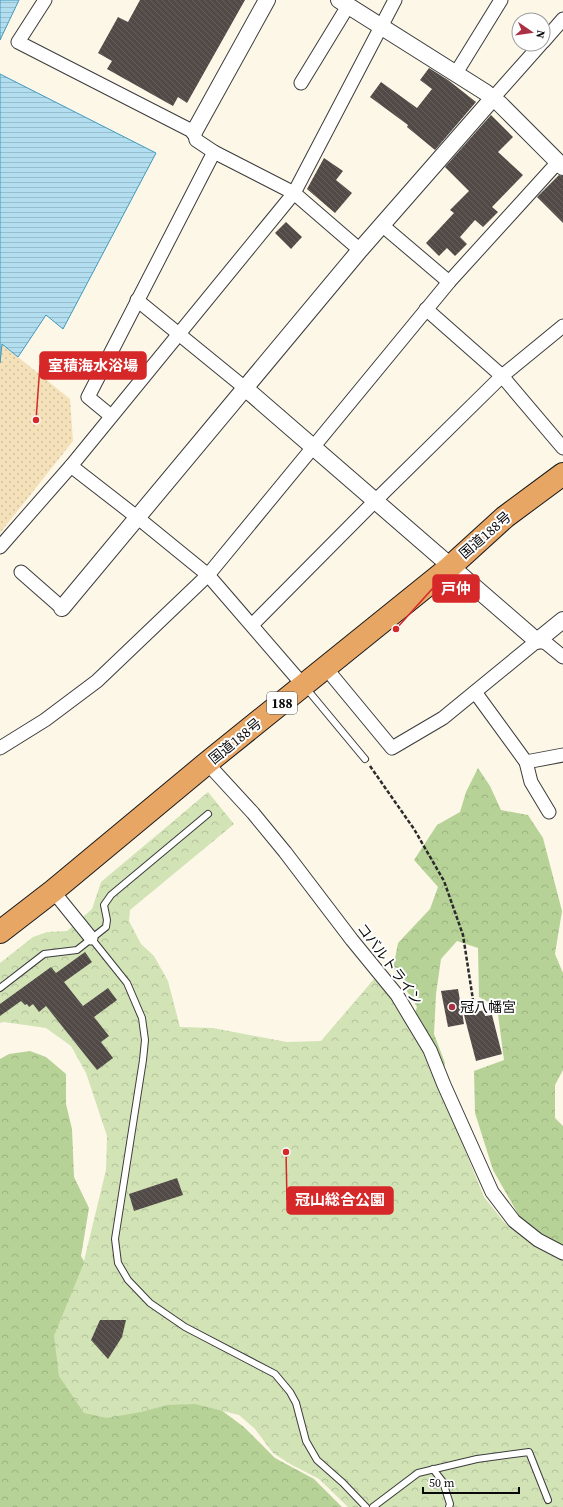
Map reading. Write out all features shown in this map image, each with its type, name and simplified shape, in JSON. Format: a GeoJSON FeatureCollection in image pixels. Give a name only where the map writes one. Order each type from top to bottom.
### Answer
{"type":"FeatureCollection","features":[{"type":"Feature","properties":{"kind":"highway","name":"国道188号"},"geometry":{"type":"LineString","coordinates":[[0,932],[53,891],[207,763],[450,567],[505,517],[563,474]]}},
{"type":"Feature","properties":{"kind":"street"},"geometry":{"type":"LineString","coordinates":[[45,0],[18,42],[194,132]]}},
{"type":"Feature","properties":{"kind":"street"},"geometry":{"type":"LineString","coordinates":[[267,0],[194,132],[196,140],[214,152],[294,193],[360,250]]}},
{"type":"Feature","properties":{"kind":"street"},"geometry":{"type":"LineString","coordinates":[[0,547],[71,466],[294,193],[395,0]]}},
{"type":"Feature","properties":{"kind":"street"},"geometry":{"type":"LineString","coordinates":[[456,73],[501,0]]}},
{"type":"Feature","properties":{"kind":"street"},"geometry":{"type":"LineString","coordinates":[[0,748],[45,720],[97,681],[208,575],[449,282],[561,162],[494,98],[344,3],[301,83]]}},
{"type":"Feature","properties":{"kind":"street"},"geometry":{"type":"LineString","coordinates":[[551,33],[563,19]]}},
{"type":"Feature","properties":{"kind":"street"},"geometry":{"type":"LineString","coordinates":[[21,572],[62,608],[360,250],[383,226],[534,52]]}},
{"type":"Feature","properties":{"kind":"street"},"geometry":{"type":"LineString","coordinates":[[111,416],[88,397],[214,152]]}},
{"type":"Feature","properties":{"kind":"street"},"geometry":{"type":"LineString","coordinates":[[383,226],[449,282]]}},
{"type":"Feature","properties":{"kind":"street"},"geometry":{"type":"LineString","coordinates":[[137,300],[245,388],[537,641],[546,643],[563,657]]}},
{"type":"Feature","properties":{"kind":"street"},"geometry":{"type":"LineString","coordinates":[[426,309],[502,376],[563,448]]}},
{"type":"Feature","properties":{"kind":"street"},"geometry":{"type":"LineString","coordinates":[[252,625],[502,376],[563,326]]}},
{"type":"Feature","properties":{"kind":"street"},"geometry":{"type":"LineString","coordinates":[[71,466],[208,575],[303,685]]}},
{"type":"Feature","properties":{"kind":"street"},"geometry":{"type":"LineString","coordinates":[[325,667],[392,748],[444,718],[563,620]]}},
{"type":"Feature","properties":{"kind":"street"},"geometry":{"type":"LineString","coordinates":[[475,692],[526,762],[531,782],[549,812]]}},
{"type":"Feature","properties":{"kind":"street"},"geometry":{"type":"LineString","coordinates":[[526,762],[563,755]]}},
{"type":"Feature","properties":{"kind":"street","name":"コバルトライン"},"geometry":{"type":"LineString","coordinates":[[207,763],[253,813],[285,852],[352,940],[397,995],[430,1050],[492,1192],[514,1221],[538,1240],[563,1253]]}},
{"type":"Feature","properties":{"kind":"street"},"geometry":{"type":"LineString","coordinates":[[53,891],[91,938]]}},
{"type":"Feature","properties":{"kind":"lane"},"geometry":{"type":"LineString","coordinates":[[303,685],[365,759]]}},
{"type":"Feature","properties":{"kind":"lane"},"geometry":{"type":"LineString","coordinates":[[0,988],[44,954],[77,950],[106,927],[107,920],[104,905],[111,895],[208,814]]}},
{"type":"Feature","properties":{"kind":"lane"},"geometry":{"type":"LineString","coordinates":[[91,938],[128,983],[142,1018],[145,1040],[115,1239],[118,1263],[128,1280],[150,1303],[185,1327],[275,1374],[290,1392],[296,1403],[306,1441],[316,1460],[343,1483],[366,1507]]}},
{"type":"Feature","properties":{"kind":"lane"},"geometry":{"type":"LineString","coordinates":[[373,1507],[418,1473],[477,1459],[529,1452],[548,1500]]}},
{"type":"Feature","properties":{"kind":"lane"},"geometry":{"type":"LineString","coordinates":[[433,1469],[443,1482],[450,1504],[449,1507]]}},
{"type":"Feature","properties":{"kind":"path"},"geometry":{"type":"LineString","coordinates":[[365,759],[414,829],[444,881],[463,935],[472,1000]]}},
{"type":"Feature","properties":{"kind":"green space"},"geometry":{"type":"Polygon","coordinates":[[[478,768],[490,786],[501,810],[528,815],[543,838],[562,911],[555,954],[563,973],[563,1070],[555,1085],[555,1118],[563,1126],[563,1250],[526,1228],[493,1170],[475,1113],[474,1071],[504,1060],[497,1007],[479,997],[478,948],[457,941],[441,959],[436,994],[434,1034],[445,1063],[433,1113],[404,1043],[417,1007],[393,969],[398,943],[430,909],[438,887],[414,860],[437,825],[460,812],[466,792],[478,768]]]}},
{"type":"Feature","properties":{"kind":"green space"},"geometry":{"type":"Polygon","coordinates":[[[208,792],[234,824],[130,910],[129,921],[141,944],[154,956],[168,981],[180,1027],[213,1028],[287,1042],[321,1041],[374,979],[391,997],[425,1052],[484,1197],[504,1222],[534,1244],[563,1260],[563,1507],[348,1507],[319,1479],[273,1453],[255,1429],[239,1415],[195,1404],[167,1405],[141,1412],[107,1418],[84,1413],[59,1376],[54,1336],[83,1265],[106,1170],[107,1136],[86,1073],[71,1046],[46,1028],[4,1022],[0,1023],[0,963],[33,937],[47,932],[67,931],[92,909],[101,882],[208,792]]]}},
{"type":"Feature","properties":{"kind":"green space"},"geometry":{"type":"Polygon","coordinates":[[[30,1051],[46,1057],[66,1074],[66,1104],[72,1129],[74,1177],[89,1208],[81,1256],[90,1272],[213,1404],[244,1427],[275,1458],[314,1479],[342,1507],[0,1507],[0,1059],[9,1054],[30,1051]]]}},
{"type":"Feature","properties":{"kind":"sand"},"geometry":{"type":"Polygon","coordinates":[[[2,344],[70,399],[73,441],[0,533],[0,363],[2,344]]]}},
{"type":"Feature","properties":{"kind":"water"},"geometry":{"type":"Polygon","coordinates":[[[0,0],[19,0],[0,40],[0,0]]]}},
{"type":"Feature","properties":{"kind":"water"},"geometry":{"type":"Polygon","coordinates":[[[0,74],[156,153],[63,329],[46,315],[18,357],[2,344],[0,363],[0,74]]]}},
{"type":"Feature","properties":{"kind":"building"},"geometry":{"type":"Polygon","coordinates":[[[140,0],[245,0],[187,103],[178,97],[173,106],[107,69],[112,61],[98,53],[118,17],[128,22],[140,0]]]}},
{"type":"Feature","properties":{"kind":"building"},"geometry":{"type":"Polygon","coordinates":[[[429,68],[448,80],[476,102],[435,150],[407,127],[408,125],[370,97],[381,82],[417,108],[432,89],[420,80],[429,68]]]}},
{"type":"Feature","properties":{"kind":"building"},"geometry":{"type":"Polygon","coordinates":[[[491,115],[513,137],[498,152],[523,175],[492,207],[498,212],[483,227],[475,220],[460,237],[467,244],[455,256],[447,248],[439,256],[426,243],[454,213],[450,210],[469,191],[445,167],[491,115]]]}},
{"type":"Feature","properties":{"kind":"building"},"geometry":{"type":"Polygon","coordinates":[[[324,158],[343,171],[336,180],[352,193],[335,213],[307,189],[324,158]]]}},
{"type":"Feature","properties":{"kind":"building"},"geometry":{"type":"Polygon","coordinates":[[[559,175],[563,176],[563,223],[537,197],[559,175]]]}},
{"type":"Feature","properties":{"kind":"building"},"geometry":{"type":"Polygon","coordinates":[[[286,222],[302,237],[291,249],[275,233],[286,222]]]}},
{"type":"Feature","properties":{"kind":"building"},"geometry":{"type":"Polygon","coordinates":[[[85,952],[92,962],[64,982],[83,1006],[108,988],[117,1000],[94,1017],[109,1036],[101,1042],[113,1058],[97,1070],[46,1006],[39,1012],[33,1004],[29,1007],[21,1001],[0,1016],[0,1004],[51,967],[56,973],[85,952]]]}},
{"type":"Feature","properties":{"kind":"building"},"geometry":{"type":"Polygon","coordinates":[[[458,989],[464,1024],[448,1027],[441,991],[458,989]]]}},
{"type":"Feature","properties":{"kind":"building"},"geometry":{"type":"Polygon","coordinates":[[[484,1010],[485,1016],[492,1015],[502,1054],[476,1061],[464,1015],[484,1010]]]}},
{"type":"Feature","properties":{"kind":"building"},"geometry":{"type":"Polygon","coordinates":[[[177,1178],[183,1195],[134,1211],[129,1194],[177,1178]]]}},
{"type":"Feature","properties":{"kind":"building"},"geometry":{"type":"Polygon","coordinates":[[[100,1320],[126,1320],[122,1337],[108,1359],[91,1340],[100,1320]]]}},
{"type":"Feature","properties":{"kind":"place","name":"室積海水浴場"},"geometry":{"type":"Point","coordinates":[36,420]}},
{"type":"Feature","properties":{"kind":"place","name":"戸仲"},"geometry":{"type":"Point","coordinates":[396,629]}},
{"type":"Feature","properties":{"kind":"place","name":"冠八幡宮"},"geometry":{"type":"Point","coordinates":[452,1007]}},
{"type":"Feature","properties":{"kind":"place","name":"冠山総合公園"},"geometry":{"type":"Point","coordinates":[286,1152]}}]}
